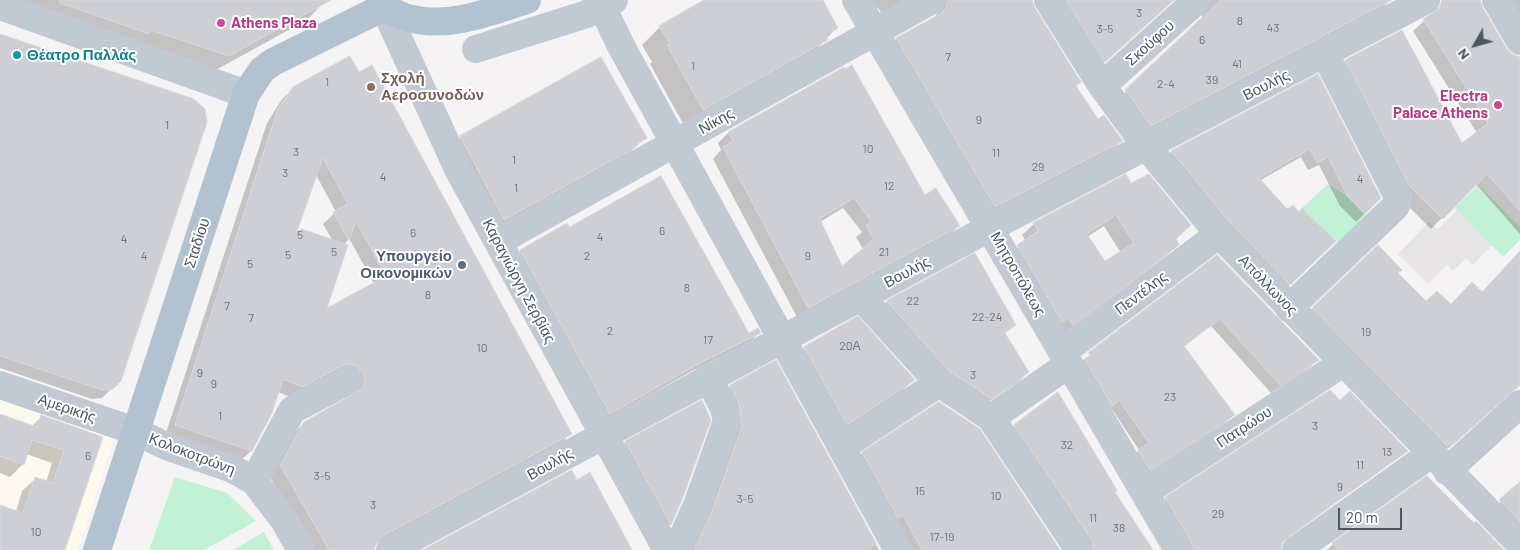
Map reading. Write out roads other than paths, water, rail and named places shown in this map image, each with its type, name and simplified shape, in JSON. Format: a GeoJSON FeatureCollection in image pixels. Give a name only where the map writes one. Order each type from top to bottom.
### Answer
{"type":"FeatureCollection","features":[{"type":"Feature","properties":{"kind":"main road"},"geometry":{"type":"LineString","coordinates":[[382,3],[406,18],[438,23],[476,16],[527,0]]}},
{"type":"Feature","properties":{"kind":"main road","name":"Σταδίου"},"geometry":{"type":"LineString","coordinates":[[97,550],[246,94],[262,70],[273,62],[382,3]]}},
{"type":"Feature","properties":{"kind":"street","name":"Μητροπόλεως"},"geometry":{"type":"LineString","coordinates":[[856,0],[991,227],[1178,550]]}},
{"type":"Feature","properties":{"kind":"street","name":"Νίκης"},"geometry":{"type":"LineString","coordinates":[[499,241],[932,0]]}},
{"type":"Feature","properties":{"kind":"street","name":"Απόλλωνος"},"geometry":{"type":"LineString","coordinates":[[1048,0],[1102,86],[1146,146],[1218,234],[1520,544]]}},
{"type":"Feature","properties":{"kind":"street","name":"Σκούφου"},"geometry":{"type":"LineString","coordinates":[[1102,86],[1197,0]]}},
{"type":"Feature","properties":{"kind":"street","name":"Βουλής"},"geometry":{"type":"LineString","coordinates":[[390,550],[861,296],[1426,0]]}},
{"type":"Feature","properties":{"kind":"street"},"geometry":{"type":"LineString","coordinates":[[1496,0],[1520,41]]}},
{"type":"Feature","properties":{"kind":"street"},"geometry":{"type":"LineString","coordinates":[[476,49],[587,14],[605,2],[675,144],[842,447],[888,546]]}},
{"type":"Feature","properties":{"kind":"street","name":"Καραγιώργη Σερβίας"},"geometry":{"type":"LineString","coordinates":[[382,3],[452,158],[667,550]]}},
{"type":"Feature","properties":{"kind":"street"},"geometry":{"type":"LineString","coordinates":[[0,6],[246,94]]}},
{"type":"Feature","properties":{"kind":"street"},"geometry":{"type":"LineString","coordinates":[[1288,308],[1396,206],[1398,197],[1325,54]]}},
{"type":"Feature","properties":{"kind":"street","name":"Πεντέλης"},"geometry":{"type":"LineString","coordinates":[[991,418],[1218,234]]}},
{"type":"Feature","properties":{"kind":"street"},"geometry":{"type":"LineString","coordinates":[[861,296],[939,383],[991,418],[1079,550]]}},
{"type":"Feature","properties":{"kind":"street","name":"Πατρώου"},"geometry":{"type":"LineString","coordinates":[[1145,492],[1343,362]]}},
{"type":"Feature","properties":{"kind":"street"},"geometry":{"type":"LineString","coordinates":[[677,550],[698,503],[727,421],[724,408],[708,378]]}},
{"type":"Feature","properties":{"kind":"street"},"geometry":{"type":"LineString","coordinates":[[254,481],[292,410],[349,380]]}},
{"type":"Feature","properties":{"kind":"street"},"geometry":{"type":"LineString","coordinates":[[842,447],[939,383]]}},
{"type":"Feature","properties":{"kind":"street","name":"Αμερικής"},"geometry":{"type":"LineString","coordinates":[[0,385],[135,431]]}},
{"type":"Feature","properties":{"kind":"street"},"geometry":{"type":"LineString","coordinates":[[1296,550],[1439,463],[1520,404]]}},
{"type":"Feature","properties":{"kind":"street","name":"Κολοκοτρώνη"},"geometry":{"type":"LineString","coordinates":[[135,431],[166,446],[233,469],[254,481],[284,520],[301,550]]}},
{"type":"Feature","properties":{"kind":"place","name":"Athens Plaza"},"geometry":{"type":"Point","coordinates":[221,23]}},
{"type":"Feature","properties":{"kind":"place","name":"Θέατρο Παλλάς"},"geometry":{"type":"Point","coordinates":[17,55]}},
{"type":"Feature","properties":{"kind":"place","name":"Σχολή Αεροσυνοδών"},"geometry":{"type":"Point","coordinates":[371,87]}},
{"type":"Feature","properties":{"kind":"place","name":"Electra Palace Athens"},"geometry":{"type":"Point","coordinates":[1498,105]}},
{"type":"Feature","properties":{"kind":"place","name":"Υπουργείο Οικονομικών"},"geometry":{"type":"Point","coordinates":[462,265]}}]}
